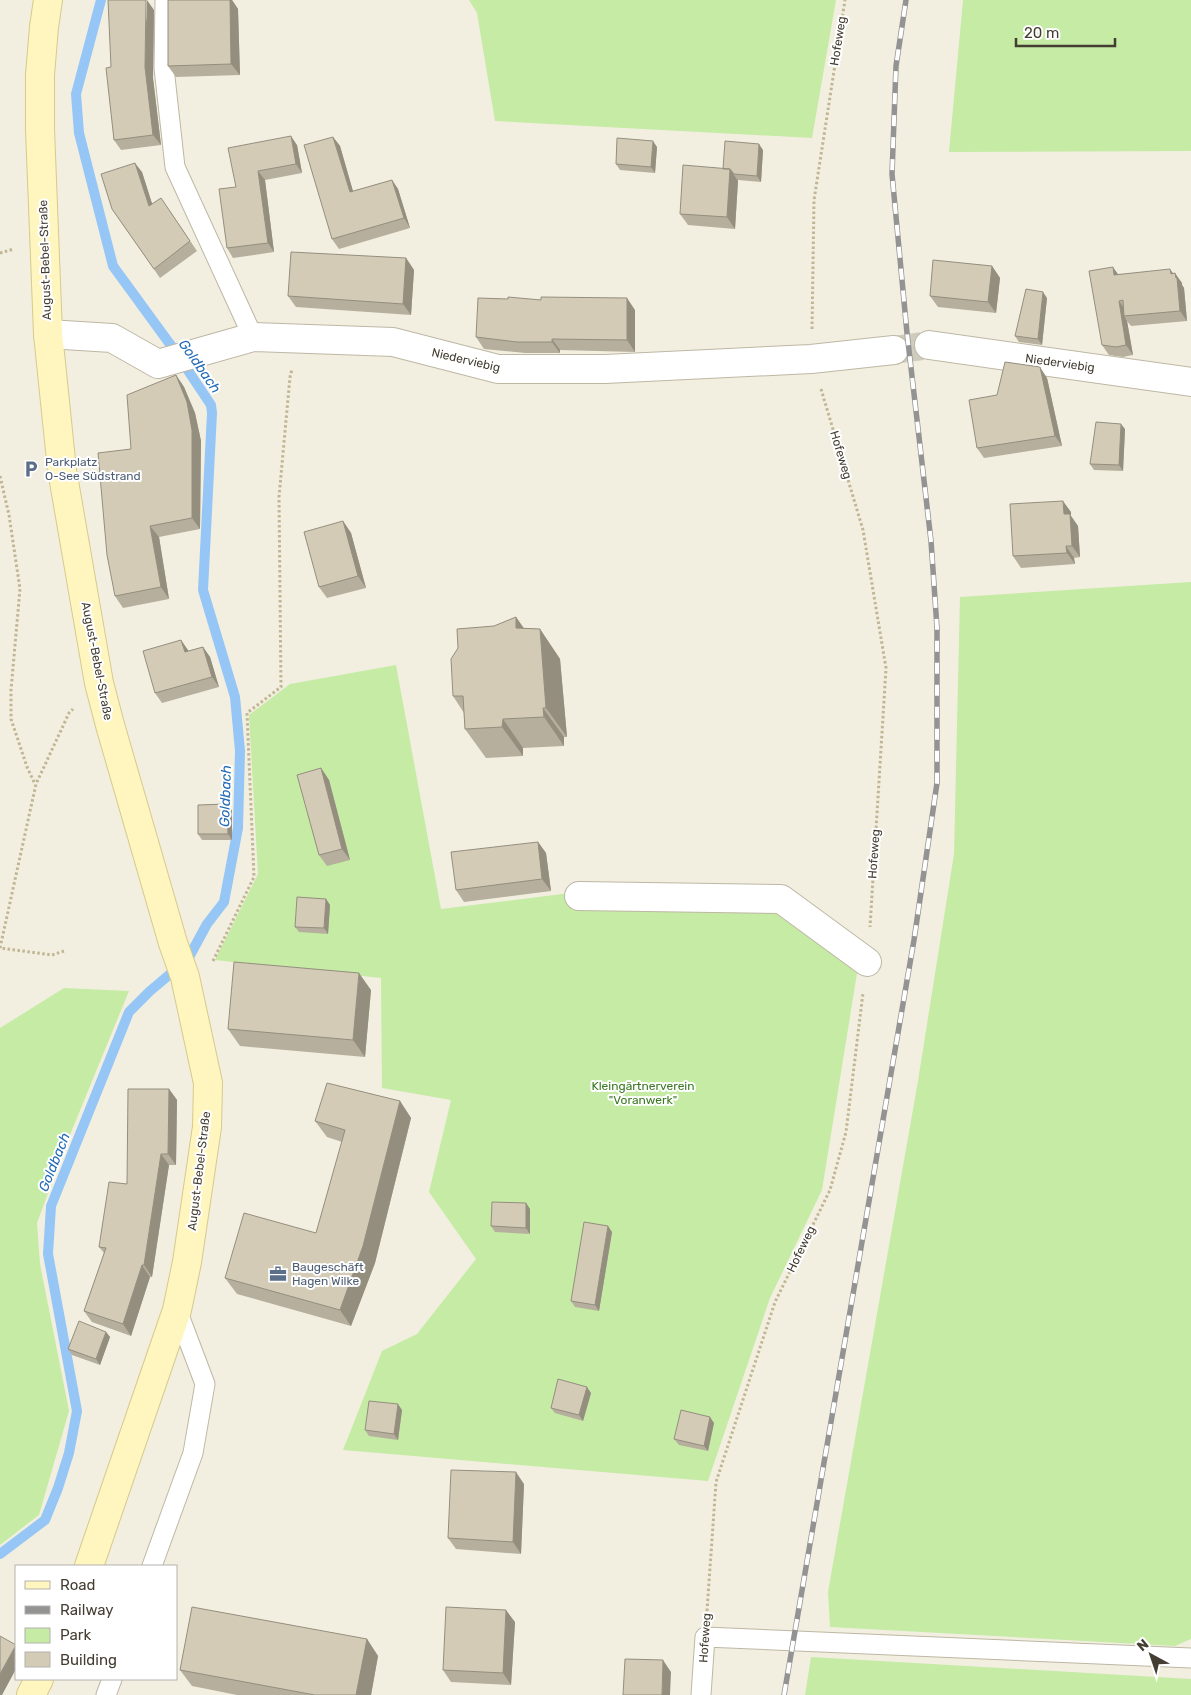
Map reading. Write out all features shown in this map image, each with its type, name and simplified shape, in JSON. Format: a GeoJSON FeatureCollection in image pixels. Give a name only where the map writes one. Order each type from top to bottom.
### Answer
{"type":"FeatureCollection","features":[{"type":"Feature","properties":{"kind":"street","name":"August-Bebel-Straße"},"geometry":{"type":"LineString","coordinates":[[48,0],[40,76],[40,129],[48,334],[62,470],[100,682],[110,725],[187,986],[208,1082],[208,1127],[188,1262],[177,1310],[89,1565]]}},
{"type":"Feature","properties":{"kind":"street","name":"Niederviebig"},"geometry":{"type":"LineString","coordinates":[[48,334],[112,338],[158,364],[253,338],[394,342],[498,369],[605,369],[812,359],[894,350]]}},
{"type":"Feature","properties":{"kind":"street","name":"Niederviebig"},"geometry":{"type":"LineString","coordinates":[[928,345],[1191,382]]}},
{"type":"Feature","properties":{"kind":"street"},"geometry":{"type":"LineString","coordinates":[[579,896],[781,899],[867,962]]}},
{"type":"Feature","properties":{"kind":"street"},"geometry":{"type":"LineString","coordinates":[[32,1695],[39,1680]]}},
{"type":"Feature","properties":{"kind":"lane"},"geometry":{"type":"LineString","coordinates":[[165,0],[164,68],[175,167],[253,338]]}},
{"type":"Feature","properties":{"kind":"lane"},"geometry":{"type":"LineString","coordinates":[[152,1565],[193,1453],[204,1384],[177,1310]]}},
{"type":"Feature","properties":{"kind":"lane"},"geometry":{"type":"LineString","coordinates":[[705,1637],[1191,1658]]}},
{"type":"Feature","properties":{"kind":"lane","name":"Hofeweg"},"geometry":{"type":"LineString","coordinates":[[701,1695],[705,1637]]}},
{"type":"Feature","properties":{"kind":"lane"},"geometry":{"type":"LineString","coordinates":[[106,1695],[112,1680]]}},
{"type":"Feature","properties":{"kind":"path","name":"Hofeweg"},"geometry":{"type":"LineString","coordinates":[[705,1637],[716,1482],[775,1302],[830,1190],[846,1132],[867,962],[886,668],[863,530],[812,359],[814,200],[845,0]]}},
{"type":"Feature","properties":{"kind":"path"},"geometry":{"type":"LineString","coordinates":[[187,986],[210,966],[254,877],[247,712],[281,687],[279,497],[290,377],[301,340]]}},
{"type":"Feature","properties":{"kind":"path"},"geometry":{"type":"LineString","coordinates":[[0,476],[9,515],[20,589],[11,690],[11,720],[27,767],[36,784]]}},
{"type":"Feature","properties":{"kind":"path"},"geometry":{"type":"LineString","coordinates":[[64,951],[52,955],[0,948],[36,784],[69,713],[100,682]]}},
{"type":"Feature","properties":{"kind":"green space"},"geometry":{"type":"Polygon","coordinates":[[[469,0],[836,0],[812,138],[495,121],[477,13],[469,0]]]}},
{"type":"Feature","properties":{"kind":"green space"},"geometry":{"type":"Polygon","coordinates":[[[963,0],[1191,0],[1191,151],[949,152],[963,0]]]}},
{"type":"Feature","properties":{"kind":"green space"},"geometry":{"type":"Polygon","coordinates":[[[1191,582],[1191,1639],[1175,1646],[830,1627],[828,1592],[918,1081],[954,854],[960,597],[1191,582]]]}},
{"type":"Feature","properties":{"kind":"green space","name":"Kleingärtnerverein \"Voranwerk\""},"geometry":{"type":"Polygon","coordinates":[[[396,665],[441,909],[603,889],[781,899],[859,961],[822,1190],[770,1298],[708,1481],[343,1450],[382,1351],[417,1334],[476,1259],[429,1192],[451,1100],[382,1088],[381,978],[215,960],[258,874],[249,715],[290,684],[396,665]]]}},
{"type":"Feature","properties":{"kind":"green space"},"geometry":{"type":"Polygon","coordinates":[[[64,988],[129,991],[65,1147],[37,1223],[40,1264],[69,1411],[39,1515],[0,1545],[0,1028],[64,988]]]}},
{"type":"Feature","properties":{"kind":"green space"},"geometry":{"type":"Polygon","coordinates":[[[811,1657],[1191,1679],[1191,1695],[805,1695],[811,1657]]]}},
{"type":"Feature","properties":{"kind":"building"},"geometry":{"type":"Polygon","coordinates":[[[108,0],[146,0],[145,67],[153,135],[114,140],[106,68],[111,67],[108,0]]]}},
{"type":"Feature","properties":{"kind":"building"},"geometry":{"type":"Polygon","coordinates":[[[168,0],[230,0],[231,64],[168,66],[168,0]]]}},
{"type":"Feature","properties":{"kind":"building"},"geometry":{"type":"Polygon","coordinates":[[[291,136],[296,164],[258,171],[268,243],[227,248],[219,189],[236,187],[228,148],[291,136]]]}},
{"type":"Feature","properties":{"kind":"building"},"geometry":{"type":"Polygon","coordinates":[[[333,137],[350,192],[392,180],[404,218],[332,239],[304,145],[333,137]]]}},
{"type":"Feature","properties":{"kind":"building"},"geometry":{"type":"Polygon","coordinates":[[[617,138],[653,141],[651,167],[616,164],[617,138]]]}},
{"type":"Feature","properties":{"kind":"building"},"geometry":{"type":"Polygon","coordinates":[[[725,141],[759,144],[757,176],[734,174],[730,169],[723,169],[725,141]]]}},
{"type":"Feature","properties":{"kind":"building"},"geometry":{"type":"Polygon","coordinates":[[[135,163],[149,206],[161,198],[190,241],[154,269],[112,209],[101,174],[135,163]]]}},
{"type":"Feature","properties":{"kind":"building"},"geometry":{"type":"Polygon","coordinates":[[[683,165],[730,169],[727,217],[680,214],[683,165]]]}},
{"type":"Feature","properties":{"kind":"building"},"geometry":{"type":"Polygon","coordinates":[[[291,252],[406,258],[403,304],[288,296],[291,252]]]}},
{"type":"Feature","properties":{"kind":"building"},"geometry":{"type":"Polygon","coordinates":[[[933,260],[992,266],[988,302],[930,296],[933,260]]]}},
{"type":"Feature","properties":{"kind":"building"},"geometry":{"type":"Polygon","coordinates":[[[1113,267],[1114,275],[1170,269],[1171,274],[1175,273],[1177,278],[1180,311],[1124,316],[1123,300],[1119,301],[1126,345],[1116,347],[1102,345],[1089,271],[1113,267]]]}},
{"type":"Feature","properties":{"kind":"building"},"geometry":{"type":"Polygon","coordinates":[[[1026,289],[1043,292],[1038,339],[1015,336],[1026,289]]]}},
{"type":"Feature","properties":{"kind":"building"},"geometry":{"type":"Polygon","coordinates":[[[508,297],[541,300],[541,297],[627,298],[627,340],[552,339],[552,342],[517,342],[476,337],[478,298],[508,299],[508,297]]]}},
{"type":"Feature","properties":{"kind":"building"},"geometry":{"type":"Polygon","coordinates":[[[1005,362],[1040,367],[1055,436],[977,448],[969,400],[997,395],[1005,362]]]}},
{"type":"Feature","properties":{"kind":"building"},"geometry":{"type":"Polygon","coordinates":[[[176,375],[187,402],[192,430],[192,518],[150,526],[161,587],[115,596],[107,555],[98,453],[131,449],[127,395],[176,375]]]}},
{"type":"Feature","properties":{"kind":"building"},"geometry":{"type":"Polygon","coordinates":[[[1096,422],[1121,424],[1119,465],[1090,464],[1096,422]]]}},
{"type":"Feature","properties":{"kind":"building"},"geometry":{"type":"Polygon","coordinates":[[[1063,501],[1064,514],[1070,514],[1072,546],[1066,546],[1067,553],[1013,556],[1010,504],[1063,501]]]}},
{"type":"Feature","properties":{"kind":"building"},"geometry":{"type":"Polygon","coordinates":[[[343,521],[358,576],[319,587],[304,532],[343,521]]]}},
{"type":"Feature","properties":{"kind":"building"},"geometry":{"type":"Polygon","coordinates":[[[516,617],[516,628],[540,629],[546,708],[543,708],[544,717],[503,719],[502,727],[465,729],[463,696],[453,696],[451,659],[458,648],[457,629],[494,626],[516,617]]]}},
{"type":"Feature","properties":{"kind":"building"},"geometry":{"type":"Polygon","coordinates":[[[181,640],[185,652],[203,647],[212,677],[155,693],[143,651],[181,640]]]}},
{"type":"Feature","properties":{"kind":"building"},"geometry":{"type":"Polygon","coordinates":[[[321,768],[342,849],[319,855],[297,775],[321,768]]]}},
{"type":"Feature","properties":{"kind":"building"},"geometry":{"type":"Polygon","coordinates":[[[227,804],[228,834],[198,834],[198,805],[227,804]]]}},
{"type":"Feature","properties":{"kind":"building"},"geometry":{"type":"Polygon","coordinates":[[[538,842],[542,879],[456,890],[451,852],[538,842]]]}},
{"type":"Feature","properties":{"kind":"building"},"geometry":{"type":"Polygon","coordinates":[[[297,897],[326,899],[324,928],[295,927],[297,897]]]}},
{"type":"Feature","properties":{"kind":"building"},"geometry":{"type":"Polygon","coordinates":[[[234,962],[359,973],[353,1040],[228,1029],[234,962]]]}},
{"type":"Feature","properties":{"kind":"building"},"geometry":{"type":"Polygon","coordinates":[[[327,1083],[400,1101],[363,1246],[340,1310],[225,1278],[244,1213],[316,1233],[345,1130],[315,1121],[327,1083]]]}},
{"type":"Feature","properties":{"kind":"building"},"geometry":{"type":"Polygon","coordinates":[[[128,1089],[169,1089],[168,1154],[161,1154],[144,1265],[142,1265],[123,1324],[84,1311],[106,1248],[99,1247],[109,1182],[127,1184],[128,1089]]]}},
{"type":"Feature","properties":{"kind":"building"},"geometry":{"type":"Polygon","coordinates":[[[492,1202],[526,1203],[526,1228],[491,1226],[492,1202]]]}},
{"type":"Feature","properties":{"kind":"building"},"geometry":{"type":"Polygon","coordinates":[[[584,1222],[608,1226],[595,1305],[571,1301],[584,1222]]]}},
{"type":"Feature","properties":{"kind":"building"},"geometry":{"type":"Polygon","coordinates":[[[79,1321],[106,1332],[96,1359],[68,1349],[79,1321]]]}},
{"type":"Feature","properties":{"kind":"building"},"geometry":{"type":"Polygon","coordinates":[[[558,1379],[587,1387],[579,1415],[551,1408],[558,1379]]]}},
{"type":"Feature","properties":{"kind":"building"},"geometry":{"type":"Polygon","coordinates":[[[369,1401],[398,1404],[394,1434],[365,1430],[369,1401]]]}},
{"type":"Feature","properties":{"kind":"building"},"geometry":{"type":"Polygon","coordinates":[[[681,1410],[710,1417],[704,1446],[674,1439],[681,1410]]]}},
{"type":"Feature","properties":{"kind":"building"},"geometry":{"type":"Polygon","coordinates":[[[451,1470],[516,1472],[513,1542],[448,1538],[451,1470]]]}},
{"type":"Feature","properties":{"kind":"building"},"geometry":{"type":"Polygon","coordinates":[[[192,1607],[367,1639],[356,1695],[315,1695],[180,1670],[192,1607]]]}},
{"type":"Feature","properties":{"kind":"building"},"geometry":{"type":"Polygon","coordinates":[[[446,1607],[506,1610],[503,1673],[443,1670],[446,1607]]]}},
{"type":"Feature","properties":{"kind":"building"},"geometry":{"type":"Polygon","coordinates":[[[0,1636],[15,1644],[15,1647],[0,1674],[0,1636]]]}},
{"type":"Feature","properties":{"kind":"building"},"geometry":{"type":"Polygon","coordinates":[[[625,1659],[663,1660],[662,1695],[623,1695],[625,1659]]]}},
{"type":"Feature","properties":{"kind":"waterway","name":"Goldbach"},"geometry":{"type":"LineString","coordinates":[[0,1554],[45,1520],[69,1453],[77,1411],[48,1254],[51,1206],[129,1012],[150,991],[188,959],[207,924],[224,902],[238,828],[240,751],[235,697],[203,590],[211,405],[175,351],[113,266],[79,133],[76,94],[101,0]]}},
{"type":"Feature","properties":{"kind":"tunnel"},"geometry":{"type":"LineString","coordinates":[[894,350],[929,345]]}},
{"type":"Feature","properties":{"kind":"railway"},"geometry":{"type":"LineString","coordinates":[[784,1695],[914,940],[937,783],[937,628],[931,541],[907,333],[892,174],[896,66],[906,0]]}},
{"type":"Feature","properties":{"kind":"place","name":"Parkplatz O-See Südstrand"},"geometry":{"type":"Point","coordinates":[31,469]}},
{"type":"Feature","properties":{"kind":"place","name":"Baugeschäft Hagen Wilke"},"geometry":{"type":"Point","coordinates":[278,1274]}}]}
